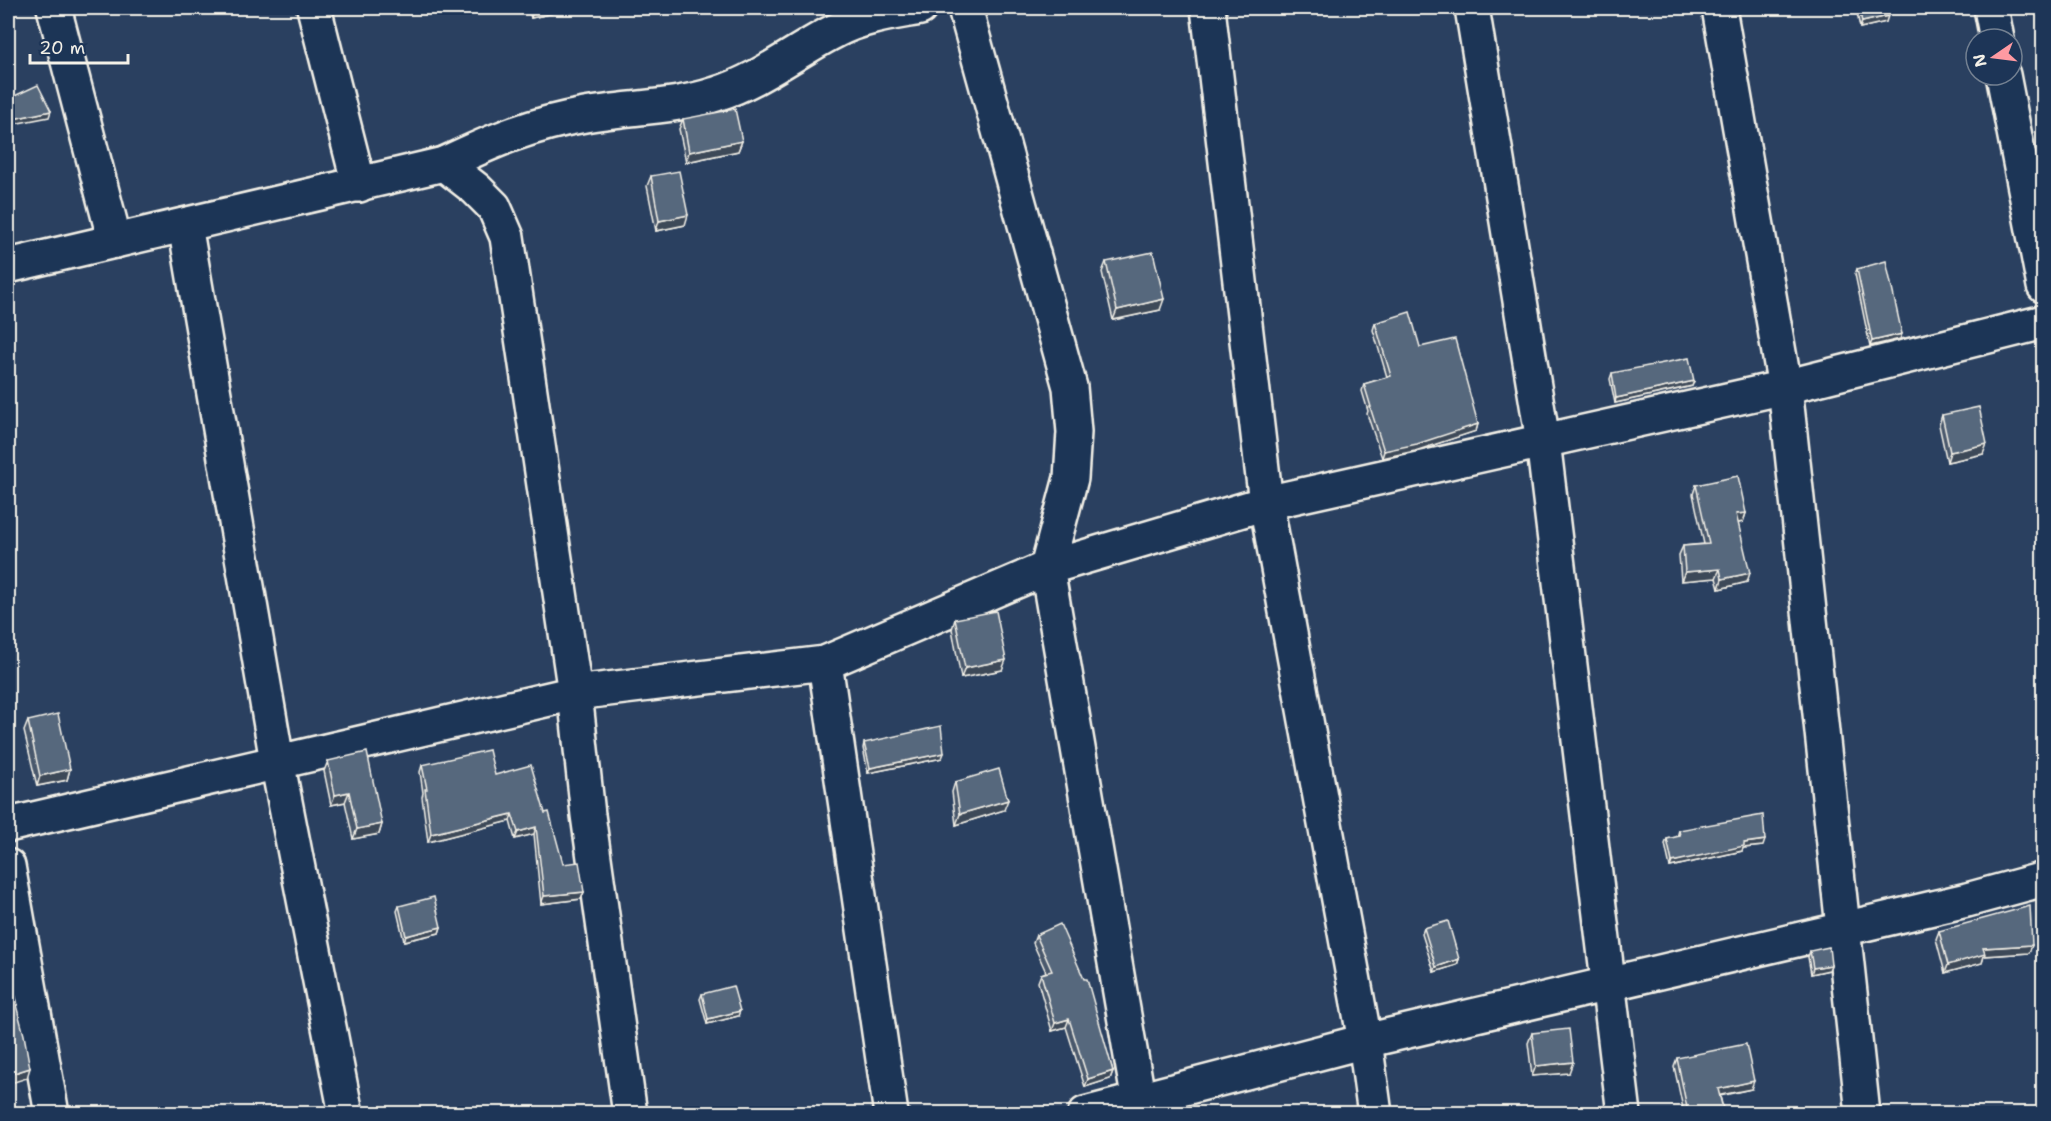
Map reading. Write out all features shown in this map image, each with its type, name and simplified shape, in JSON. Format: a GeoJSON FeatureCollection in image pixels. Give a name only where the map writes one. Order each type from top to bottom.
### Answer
{"type":"FeatureCollection","features":[{"type":"Feature","properties":{"kind":"street"},"geometry":{"type":"LineString","coordinates":[[54,8],[115,241]]}},
{"type":"Feature","properties":{"kind":"street"},"geometry":{"type":"LineString","coordinates":[[314,8],[359,185]]}},
{"type":"Feature","properties":{"kind":"street"},"geometry":{"type":"LineString","coordinates":[[8,266],[444,164],[503,136],[540,124],[586,114],[689,101],[717,94],[747,81],[839,28],[868,18],[920,8]]}},
{"type":"Feature","properties":{"kind":"street"},"geometry":{"type":"LineString","coordinates":[[965,8],[1070,387],[1074,432],[1071,478],[1047,568],[1140,1106]]}},
{"type":"Feature","properties":{"kind":"street"},"geometry":{"type":"LineString","coordinates":[[1208,8],[1266,503],[1365,1041],[1375,1113]]}},
{"type":"Feature","properties":{"kind":"street"},"geometry":{"type":"LineString","coordinates":[[1472,8],[1543,441],[1624,1113]]}},
{"type":"Feature","properties":{"kind":"street"},"geometry":{"type":"LineString","coordinates":[[1719,8],[1785,387],[1863,1113]]}},
{"type":"Feature","properties":{"kind":"street"},"geometry":{"type":"LineString","coordinates":[[1991,8],[1995,27]]}},
{"type":"Feature","properties":{"kind":"street"},"geometry":{"type":"LineString","coordinates":[[2006,87],[2043,286]]}},
{"type":"Feature","properties":{"kind":"street"},"geometry":{"type":"LineString","coordinates":[[444,164],[476,189],[494,207],[507,237],[575,693],[588,815],[630,1113]]}},
{"type":"Feature","properties":{"kind":"street"},"geometry":{"type":"LineString","coordinates":[[185,225],[277,761],[346,1113]]}},
{"type":"Feature","properties":{"kind":"street"},"geometry":{"type":"LineString","coordinates":[[8,825],[575,693],[825,663],[1047,568],[1266,503],[1785,387],[2043,322]]}},
{"type":"Feature","properties":{"kind":"street"},"geometry":{"type":"LineString","coordinates":[[825,663],[891,1113]]}},
{"type":"Feature","properties":{"kind":"street"},"geometry":{"type":"LineString","coordinates":[[8,866],[52,1113]]}},
{"type":"Feature","properties":{"kind":"street"},"geometry":{"type":"LineString","coordinates":[[1085,1113],[1140,1106],[1365,1041],[1967,900],[2043,879]]}},
{"type":"Feature","properties":{"kind":"building"},"geometry":{"type":"Polygon","coordinates":[[[1859,8],[1886,8],[1888,16],[1862,22],[1859,8]]]}},
{"type":"Feature","properties":{"kind":"building"},"geometry":{"type":"Polygon","coordinates":[[[38,85],[51,111],[8,120],[8,99],[38,85]]]}},
{"type":"Feature","properties":{"kind":"building"},"geometry":{"type":"Polygon","coordinates":[[[735,109],[742,141],[689,152],[683,119],[735,109]]]}},
{"type":"Feature","properties":{"kind":"building"},"geometry":{"type":"Polygon","coordinates":[[[679,171],[688,215],[659,221],[651,176],[679,171]]]}},
{"type":"Feature","properties":{"kind":"building"},"geometry":{"type":"Polygon","coordinates":[[[1153,252],[1164,299],[1117,310],[1106,262],[1153,252]]]}},
{"type":"Feature","properties":{"kind":"building"},"geometry":{"type":"Polygon","coordinates":[[[1886,261],[1902,334],[1872,341],[1857,269],[1886,261]]]}},
{"type":"Feature","properties":{"kind":"building"},"geometry":{"type":"Polygon","coordinates":[[[1410,312],[1420,347],[1455,339],[1478,424],[1417,444],[1384,451],[1364,384],[1391,376],[1375,323],[1410,312]]]}},
{"type":"Feature","properties":{"kind":"building"},"geometry":{"type":"Polygon","coordinates":[[[1689,358],[1694,381],[1616,398],[1612,373],[1689,358]]]}},
{"type":"Feature","properties":{"kind":"building"},"geometry":{"type":"Polygon","coordinates":[[[1979,407],[1987,444],[1950,452],[1942,415],[1979,407]]]}},
{"type":"Feature","properties":{"kind":"building"},"geometry":{"type":"Polygon","coordinates":[[[1738,476],[1746,513],[1736,514],[1750,573],[1722,579],[1720,569],[1685,572],[1683,546],[1709,544],[1696,485],[1738,476]]]}},
{"type":"Feature","properties":{"kind":"building"},"geometry":{"type":"Polygon","coordinates":[[[996,611],[1006,660],[965,668],[955,619],[996,611]]]}},
{"type":"Feature","properties":{"kind":"building"},"geometry":{"type":"Polygon","coordinates":[[[58,714],[70,769],[40,776],[28,721],[58,714]]]}},
{"type":"Feature","properties":{"kind":"building"},"geometry":{"type":"Polygon","coordinates":[[[941,726],[944,753],[870,768],[864,743],[941,726]]]}},
{"type":"Feature","properties":{"kind":"building"},"geometry":{"type":"Polygon","coordinates":[[[489,750],[495,775],[531,765],[545,813],[549,812],[563,864],[579,862],[584,892],[544,896],[536,827],[518,832],[512,814],[431,834],[425,789],[427,789],[422,765],[489,750]]]}},
{"type":"Feature","properties":{"kind":"building"},"geometry":{"type":"Polygon","coordinates":[[[367,752],[382,824],[357,829],[349,792],[335,795],[328,761],[367,752]]]}},
{"type":"Feature","properties":{"kind":"building"},"geometry":{"type":"Polygon","coordinates":[[[999,769],[1008,800],[960,814],[955,782],[999,769]]]}},
{"type":"Feature","properties":{"kind":"building"},"geometry":{"type":"Polygon","coordinates":[[[1763,815],[1765,840],[1744,843],[1744,846],[1672,862],[1667,839],[1680,836],[1679,830],[1763,815]]]}},
{"type":"Feature","properties":{"kind":"building"},"geometry":{"type":"Polygon","coordinates":[[[434,897],[441,927],[406,936],[399,906],[434,897]]]}},
{"type":"Feature","properties":{"kind":"building"},"geometry":{"type":"Polygon","coordinates":[[[2030,906],[2032,945],[1983,948],[1985,954],[1948,965],[1939,931],[2030,906]]]}},
{"type":"Feature","properties":{"kind":"building"},"geometry":{"type":"Polygon","coordinates":[[[1448,921],[1459,959],[1436,967],[1424,928],[1448,921]]]}},
{"type":"Feature","properties":{"kind":"building"},"geometry":{"type":"Polygon","coordinates":[[[1060,924],[1084,979],[1087,979],[1113,1071],[1088,1079],[1069,1019],[1055,1023],[1041,974],[1052,971],[1036,935],[1060,924]]]}},
{"type":"Feature","properties":{"kind":"building"},"geometry":{"type":"Polygon","coordinates":[[[1829,947],[1831,965],[1813,968],[1810,951],[1829,947]]]}},
{"type":"Feature","properties":{"kind":"building"},"geometry":{"type":"Polygon","coordinates":[[[8,968],[18,1005],[16,1005],[30,1068],[8,1075],[8,968]]]}},
{"type":"Feature","properties":{"kind":"building"},"geometry":{"type":"Polygon","coordinates":[[[733,986],[740,1011],[708,1019],[702,994],[733,986]]]}},
{"type":"Feature","properties":{"kind":"building"},"geometry":{"type":"Polygon","coordinates":[[[1569,1029],[1573,1062],[1536,1066],[1532,1033],[1569,1029]]]}},
{"type":"Feature","properties":{"kind":"building"},"geometry":{"type":"Polygon","coordinates":[[[1746,1044],[1754,1081],[1718,1089],[1724,1113],[1688,1113],[1677,1058],[1746,1044]]]}}]}
